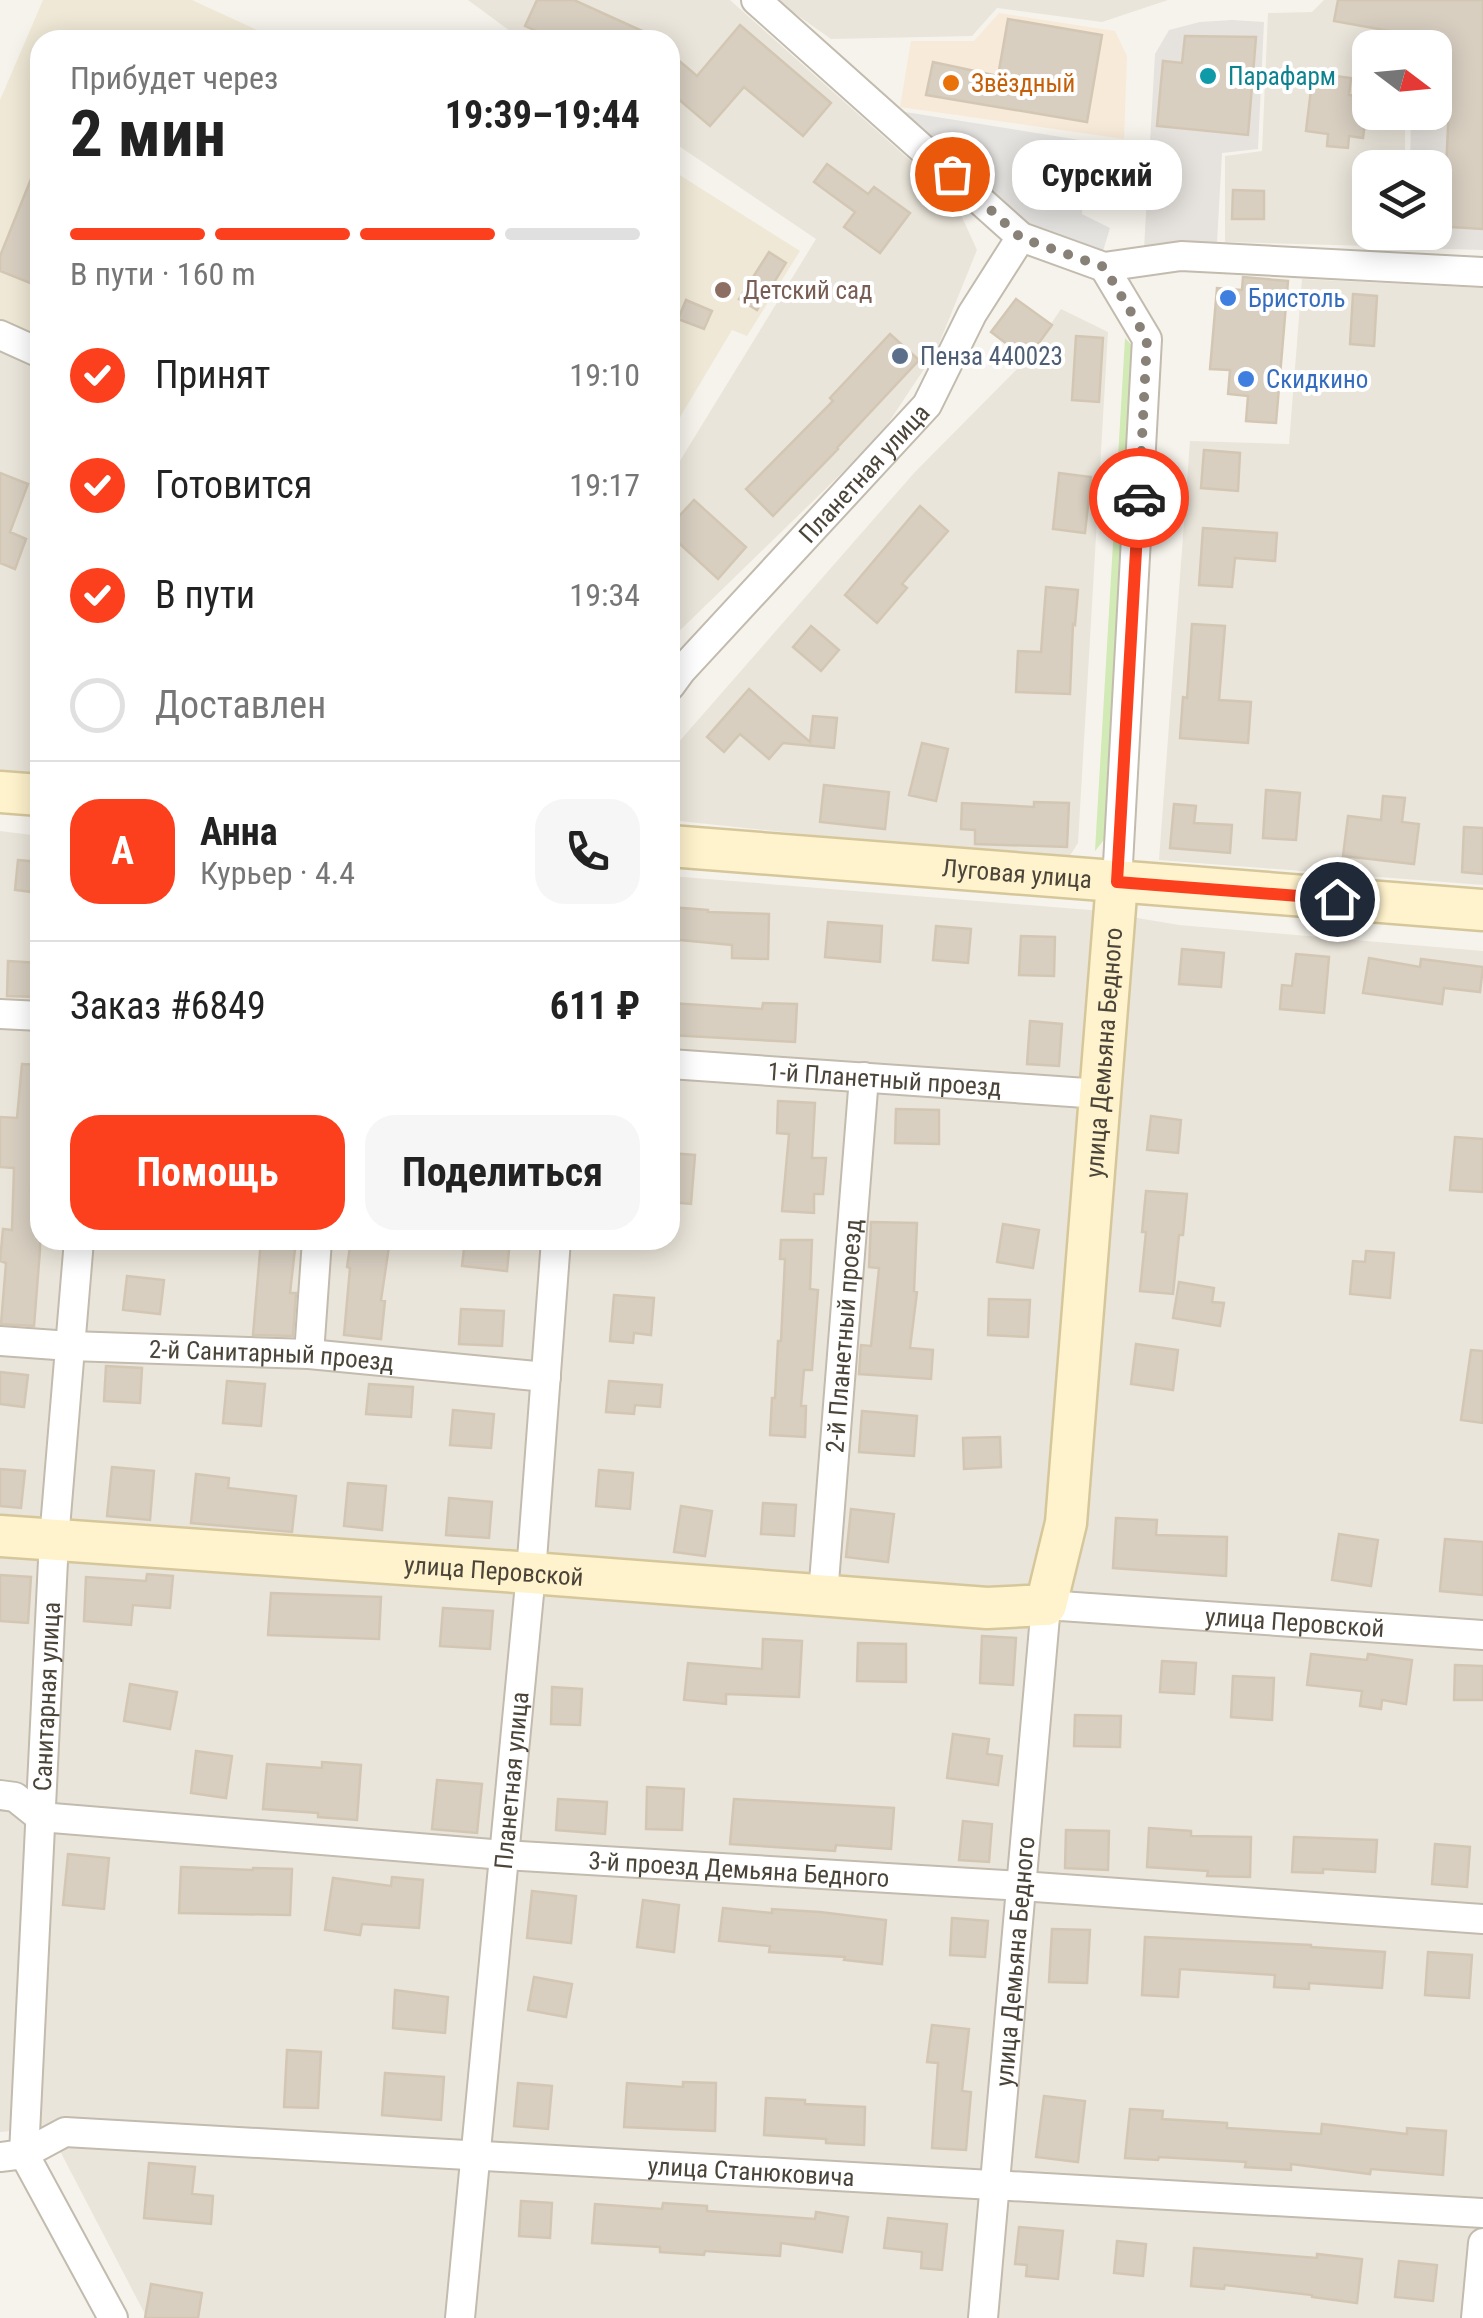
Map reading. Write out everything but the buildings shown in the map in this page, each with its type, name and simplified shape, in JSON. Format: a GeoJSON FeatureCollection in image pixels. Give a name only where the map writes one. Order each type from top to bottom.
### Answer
{"type":"FeatureCollection","features":[{"type":"Feature","properties":{"kind":"main road"},"geometry":{"type":"LineString","coordinates":[[0,792],[30,794]]}},
{"type":"Feature","properties":{"kind":"main road","name":"Луговая улица"},"geometry":{"type":"LineString","coordinates":[[680,847],[1483,910]]}},
{"type":"Feature","properties":{"kind":"main road","name":"улица Демьяна Бедного"},"geometry":{"type":"LineString","coordinates":[[1046,1605],[1066,1523],[1117,882]]}},
{"type":"Feature","properties":{"kind":"main road","name":"улица Перовской"},"geometry":{"type":"LineString","coordinates":[[0,1536],[987,1608],[1046,1605]]}},
{"type":"Feature","properties":{"kind":"street"},"geometry":{"type":"LineString","coordinates":[[756,0],[1021,238],[1104,267],[1181,256],[1483,272]]}},
{"type":"Feature","properties":{"kind":"street","name":"Планетная улица"},"geometry":{"type":"LineString","coordinates":[[680,669],[927,406],[972,314],[1021,238]]}},
{"type":"Feature","properties":{"kind":"street","name":"улица Демьяна Бедного"},"geometry":{"type":"LineString","coordinates":[[1104,267],[1147,339],[1117,882]]}},
{"type":"Feature","properties":{"kind":"street"},"geometry":{"type":"LineString","coordinates":[[0,335],[30,348]]}},
{"type":"Feature","properties":{"kind":"street"},"geometry":{"type":"LineString","coordinates":[[0,1014],[30,1016]]}},
{"type":"Feature","properties":{"kind":"street","name":"1-й Планетный проезд"},"geometry":{"type":"LineString","coordinates":[[680,1065],[1100,1094]]}},
{"type":"Feature","properties":{"kind":"street","name":"2-й Планетный проезд"},"geometry":{"type":"LineString","coordinates":[[822,1596],[864,1078]]}},
{"type":"Feature","properties":{"kind":"street","name":"Санитарная улица"},"geometry":{"type":"LineString","coordinates":[[12,2156],[40,1817],[54,1540],[78,1250]]}},
{"type":"Feature","properties":{"kind":"street"},"geometry":{"type":"LineString","coordinates":[[309,1354],[316,1250]]}},
{"type":"Feature","properties":{"kind":"street","name":"Планетная улица"},"geometry":{"type":"LineString","coordinates":[[460,2318],[530,1573],[555,1250]]}},
{"type":"Feature","properties":{"kind":"street","name":"2-й Санитарный проезд"},"geometry":{"type":"LineString","coordinates":[[0,1341],[309,1354],[546,1377]]}},
{"type":"Feature","properties":{"kind":"street","name":"улица Демьяна Бедного"},"geometry":{"type":"LineString","coordinates":[[983,2318],[1046,1605]]}},
{"type":"Feature","properties":{"kind":"street","name":"улица Перовской"},"geometry":{"type":"LineString","coordinates":[[1046,1605],[1483,1634]]}},
{"type":"Feature","properties":{"kind":"street","name":"3-й проезд Демьяна Бедного"},"geometry":{"type":"LineString","coordinates":[[0,1795],[15,1796],[40,1817],[504,1855],[1483,1919]]}},
{"type":"Feature","properties":{"kind":"street","name":"улица Станюковича"},"geometry":{"type":"LineString","coordinates":[[12,2156],[65,2132],[1483,2213]]}},
{"type":"Feature","properties":{"kind":"street"},"geometry":{"type":"LineString","coordinates":[[12,2156],[113,2318]]}},
{"type":"Feature","properties":{"kind":"street"},"geometry":{"type":"LineString","coordinates":[[1476,2318],[1483,2243]]}},
{"type":"Feature","properties":{"kind":"shaded area"},"geometry":{"type":"Polygon","coordinates":[[[43,0],[192,0],[257,30],[30,30],[43,0]]]}},
{"type":"Feature","properties":{"kind":"shaded area"},"geometry":{"type":"Polygon","coordinates":[[[468,0],[730,0],[951,193],[977,250],[936,351],[879,437],[680,630],[680,461],[816,239],[680,147],[680,30],[508,30],[468,0]]]}},
{"type":"Feature","properties":{"kind":"shaded area"},"geometry":{"type":"Polygon","coordinates":[[[776,0],[1168,0],[1102,22],[997,8],[972,36],[831,39],[776,0]]]}},
{"type":"Feature","properties":{"kind":"shaded area"},"geometry":{"type":"Polygon","coordinates":[[[1324,0],[1392,0],[1394,30],[1352,30],[1352,130],[1405,130],[1405,150],[1352,150],[1352,246],[1225,242],[1225,156],[1262,151],[1268,13],[1312,12],[1324,0]]]}},
{"type":"Feature","properties":{"kind":"shaded area"},"geometry":{"type":"Polygon","coordinates":[[[999,13],[1115,31],[1127,56],[1124,139],[900,107],[911,41],[974,41],[999,13]]]}},
{"type":"Feature","properties":{"kind":"shaded area"},"geometry":{"type":"Polygon","coordinates":[[[1200,22],[1264,22],[1258,149],[1222,153],[1217,243],[1144,249],[1155,54],[1169,30],[1200,22]]]}},
{"type":"Feature","properties":{"kind":"shaded area"},"geometry":{"type":"Polygon","coordinates":[[[30,30],[30,338],[0,324],[0,100],[30,30]]]}},
{"type":"Feature","properties":{"kind":"shaded area"},"geometry":{"type":"Polygon","coordinates":[[[1483,33],[1483,250],[1452,249],[1452,150],[1410,150],[1411,130],[1452,130],[1452,34],[1483,33]]]}},
{"type":"Feature","properties":{"kind":"shaded area"},"geometry":{"type":"Polygon","coordinates":[[[899,111],[1086,141],[1082,214],[1110,228],[1100,261],[1021,234],[899,111]]]}},
{"type":"Feature","properties":{"kind":"shaded area","name":"Детский сад"},"geometry":{"type":"Polygon","coordinates":[[[680,175],[800,251],[747,336],[732,330],[680,417],[680,175]]]}},
{"type":"Feature","properties":{"kind":"shaded area"},"geometry":{"type":"Polygon","coordinates":[[[1302,279],[1483,288],[1483,885],[1159,860],[1190,441],[1289,444],[1302,279]]]}},
{"type":"Feature","properties":{"kind":"shaded area"},"geometry":{"type":"Polygon","coordinates":[[[1061,309],[1108,332],[1078,843],[1069,857],[983,853],[680,821],[680,741],[914,473],[1027,359],[1061,309]]]}},
{"type":"Feature","properties":{"kind":"shaded area"},"geometry":{"type":"Polygon","coordinates":[[[0,345],[30,357],[30,777],[0,775],[0,345]]]}},
{"type":"Feature","properties":{"kind":"shaded area"},"geometry":{"type":"Polygon","coordinates":[[[0,831],[30,835],[30,1005],[0,1003],[0,831]]]}},
{"type":"Feature","properties":{"kind":"shaded area"},"geometry":{"type":"Polygon","coordinates":[[[680,877],[1090,910],[1179,925],[1483,951],[1483,2318],[147,2318],[48,2128],[0,2132],[0,1025],[30,1027],[30,1250],[680,1250],[680,877]]]}},
{"type":"Feature","properties":{"kind":"green space"},"geometry":{"type":"Polygon","coordinates":[[[1125,338],[1137,351],[1111,831],[1095,851],[1125,338]]]}},
{"type":"Feature","properties":{"kind":"way so far"},"geometry":{"type":"LineString","coordinates":[[952,174],[1021,238],[1104,267],[1147,339],[1139,498]]}},
{"type":"Feature","properties":{"kind":"place","name":"Парафарм"},"geometry":{"type":"Point","coordinates":[1208,76]}},
{"type":"Feature","properties":{"kind":"place","name":"Звёздный"},"geometry":{"type":"Point","coordinates":[951,83]}},
{"type":"Feature","properties":{"kind":"place","name":"Сурский"},"geometry":{"type":"Point","coordinates":[952,174]}},
{"type":"Feature","properties":{"kind":"place","name":"Детский сад"},"geometry":{"type":"Point","coordinates":[723,290]}},
{"type":"Feature","properties":{"kind":"place","name":"Бристоль"},"geometry":{"type":"Point","coordinates":[1228,298]}},
{"type":"Feature","properties":{"kind":"place","name":"Пенза 440023"},"geometry":{"type":"Point","coordinates":[900,356]}},
{"type":"Feature","properties":{"kind":"place","name":"Скидкино"},"geometry":{"type":"Point","coordinates":[1246,379]}},
{"type":"Feature","properties":{"kind":"route"},"geometry":{"type":"LineString","coordinates":[[1139,498],[1117,882],[1337,899]]}}]}
